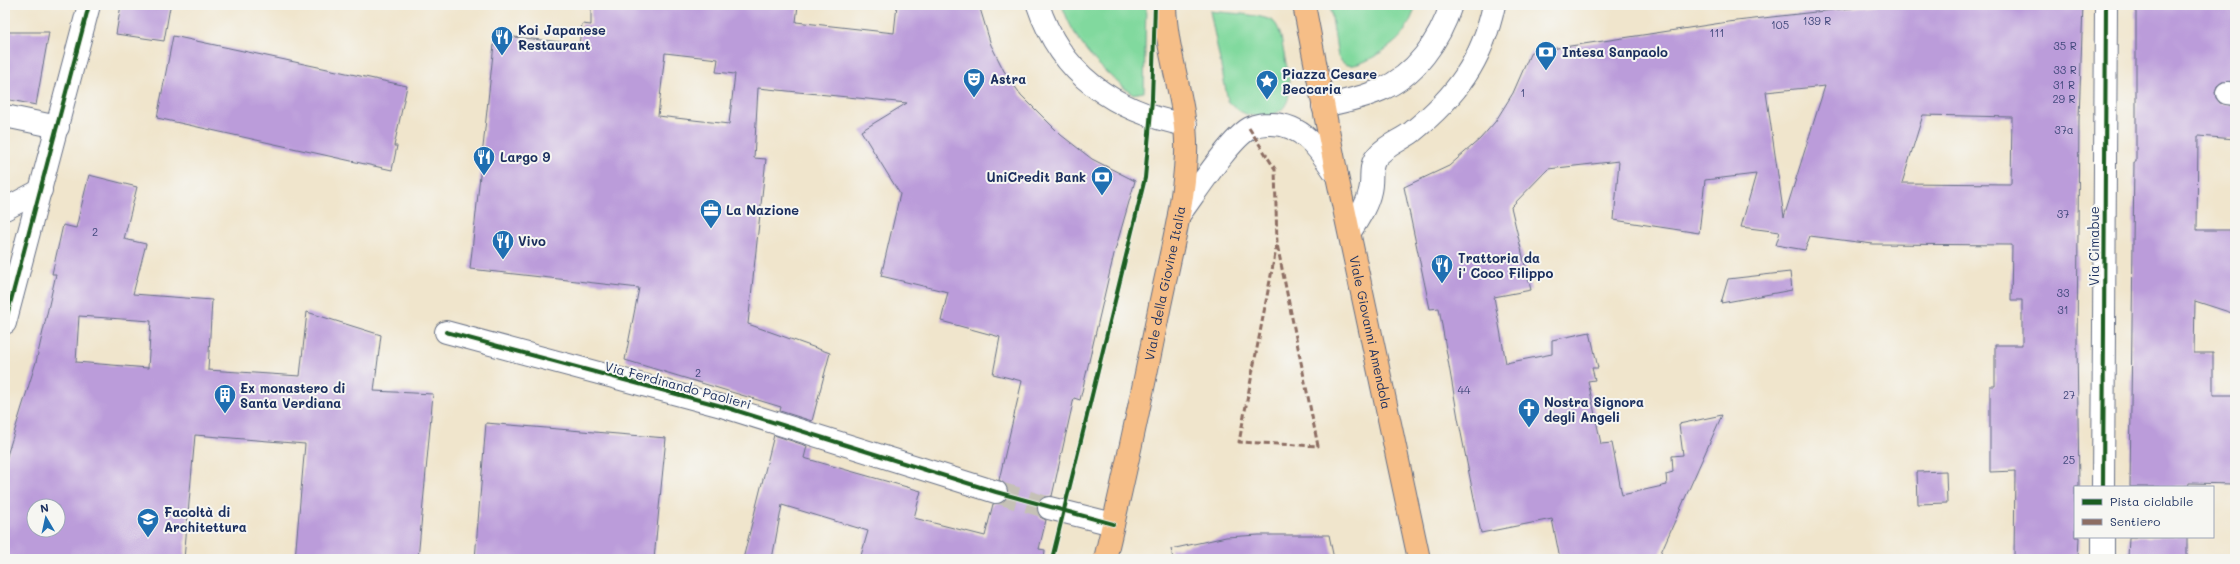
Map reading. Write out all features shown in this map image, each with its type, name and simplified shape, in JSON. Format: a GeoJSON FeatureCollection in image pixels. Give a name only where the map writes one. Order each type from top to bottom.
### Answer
{"type":"FeatureCollection","features":[{"type":"Feature","properties":{"kind":"main road","name":"Viale della Giovine Italia"},"geometry":{"type":"LineString","coordinates":[[1104,559],[1136,423],[1179,215],[1186,154],[1186,125],[1171,51],[1165,5]]}},
{"type":"Feature","properties":{"kind":"main road"},"geometry":{"type":"LineString","coordinates":[[1304,5],[1323,106]]}},
{"type":"Feature","properties":{"kind":"main road","name":"Viale Giovanni Amendola"},"geometry":{"type":"LineString","coordinates":[[1323,106],[1419,559]]}},
{"type":"Feature","properties":{"kind":"street"},"geometry":{"type":"LineString","coordinates":[[5,323],[89,5]]}},
{"type":"Feature","properties":{"kind":"street"},"geometry":{"type":"LineString","coordinates":[[1038,5],[1056,44],[1083,77],[1128,109],[1150,117],[1186,125]]}},
{"type":"Feature","properties":{"kind":"street"},"geometry":{"type":"LineString","coordinates":[[1323,106],[1380,90],[1412,69],[1436,39],[1450,5]]}},
{"type":"Feature","properties":{"kind":"street"},"geometry":{"type":"LineString","coordinates":[[1350,232],[1367,203],[1371,190],[1372,165],[1375,159],[1381,152],[1408,135],[1440,109],[1457,90],[1480,50],[1489,29],[1494,5]]}},
{"type":"Feature","properties":{"kind":"street","name":"Via Cimabue"},"geometry":{"type":"LineString","coordinates":[[2103,486],[2106,5]]}},
{"type":"Feature","properties":{"kind":"street"},"geometry":{"type":"LineString","coordinates":[[5,116],[58,127]]}},
{"type":"Feature","properties":{"kind":"street"},"geometry":{"type":"LineString","coordinates":[[1179,215],[1240,135],[1258,124],[1282,125],[1294,129],[1306,136],[1315,144],[1337,176]]}},
{"type":"Feature","properties":{"kind":"street"},"geometry":{"type":"LineString","coordinates":[[5,209],[41,190]]}},
{"type":"Feature","properties":{"kind":"street","name":"Via Ferdinando Paolieri"},"geometry":{"type":"LineString","coordinates":[[446,332],[726,407],[996,492]]}},
{"type":"Feature","properties":{"kind":"street"},"geometry":{"type":"LineString","coordinates":[[1049,508],[1113,524]]}},
{"type":"Feature","properties":{"kind":"street"},"geometry":{"type":"LineString","coordinates":[[2103,538],[2103,559]]}},
{"type":"Feature","properties":{"kind":"green space"},"geometry":{"type":"Polygon","coordinates":[[[1062,5],[1146,5],[1144,92],[1132,94],[1100,66],[1090,55],[1074,32],[1062,5]]]}},
{"type":"Feature","properties":{"kind":"green space"},"geometry":{"type":"Polygon","coordinates":[[[1330,5],[1416,5],[1408,25],[1397,40],[1368,60],[1354,65],[1348,65],[1341,61],[1338,57],[1330,5]]]}},
{"type":"Feature","properties":{"kind":"green space"},"geometry":{"type":"Polygon","coordinates":[[[1210,11],[1262,17],[1274,22],[1281,37],[1289,83],[1287,102],[1282,109],[1274,114],[1252,116],[1240,111],[1228,101],[1210,11]]]}},
{"type":"Feature","properties":{"kind":"building"},"geometry":{"type":"Polygon","coordinates":[[[121,5],[156,5],[170,7],[164,41],[116,34],[121,5]]]}},
{"type":"Feature","properties":{"kind":"building"},"geometry":{"type":"Polygon","coordinates":[[[591,5],[798,5],[796,22],[894,33],[897,5],[979,5],[991,45],[1004,71],[1021,95],[1061,135],[1092,159],[1135,181],[1114,254],[1080,400],[1074,398],[1052,496],[1040,499],[1037,505],[1040,517],[1046,520],[1039,549],[1045,550],[1044,559],[860,559],[868,531],[782,505],[772,559],[743,559],[774,435],[807,446],[804,458],[921,491],[914,518],[985,536],[993,504],[1004,501],[1008,496],[1008,490],[1005,484],[999,480],[1022,381],[993,374],[1000,337],[941,321],[948,292],[881,276],[900,194],[861,131],[907,103],[758,88],[754,158],[766,159],[748,324],[830,353],[812,421],[780,411],[781,407],[625,360],[639,288],[470,269],[495,35],[579,44],[582,24],[591,25],[591,5]],[[665,53],[658,116],[729,124],[735,74],[716,72],[718,59],[665,53]]]}},
{"type":"Feature","properties":{"kind":"building"},"geometry":{"type":"Polygon","coordinates":[[[1877,5],[2083,5],[2079,118],[2077,345],[2079,486],[2074,486],[2074,538],[2079,538],[2078,559],[2014,559],[2015,471],[1990,472],[1990,386],[1995,386],[1995,345],[2022,345],[2022,300],[2011,300],[2012,245],[1873,244],[1810,236],[1805,250],[1776,245],[1780,232],[1741,227],[1756,174],[1705,180],[1699,233],[1614,220],[1619,161],[1548,169],[1511,207],[1531,290],[1494,297],[1506,363],[1552,354],[1552,340],[1590,332],[1598,368],[1592,368],[1595,380],[1588,381],[1601,444],[1612,443],[1622,495],[1667,485],[1666,474],[1673,472],[1672,456],[1683,455],[1679,424],[1722,415],[1658,559],[1560,559],[1552,519],[1481,533],[1458,418],[1439,308],[1430,309],[1404,187],[1449,166],[1480,139],[1495,122],[1513,93],[1531,52],[1728,22],[1877,5]],[[1825,86],[1766,92],[1784,217],[1825,86]],[[1923,115],[1902,183],[2011,184],[2012,117],[1923,115]]]}},
{"type":"Feature","properties":{"kind":"building"},"geometry":{"type":"Polygon","coordinates":[[[2136,5],[2235,5],[2235,81],[2222,82],[2217,86],[2215,92],[2216,98],[2220,103],[2235,106],[2235,139],[2198,136],[2197,230],[2235,230],[2235,314],[2195,301],[2194,353],[2213,353],[2213,395],[2235,395],[2235,484],[2189,483],[2188,486],[2130,486],[2134,162],[2136,162],[2136,5]]]}},
{"type":"Feature","properties":{"kind":"building"},"geometry":{"type":"Polygon","coordinates":[[[5,32],[49,32],[36,105],[5,99],[5,32]]]}},
{"type":"Feature","properties":{"kind":"building"},"geometry":{"type":"Polygon","coordinates":[[[173,36],[407,86],[394,146],[397,146],[392,170],[157,118],[173,36]]]}},
{"type":"Feature","properties":{"kind":"building","name":"Ex monastero di Santa Verdiana"},"geometry":{"type":"Polygon","coordinates":[[[89,175],[137,187],[124,239],[146,244],[133,294],[212,300],[208,370],[300,376],[307,312],[381,335],[374,391],[433,394],[418,559],[295,559],[305,444],[195,435],[184,559],[5,559],[5,462],[36,362],[56,274],[52,274],[63,225],[76,228],[89,175]],[[79,316],[76,362],[148,368],[151,321],[79,316]]]}},
{"type":"Feature","properties":{"kind":"building"},"geometry":{"type":"Polygon","coordinates":[[[1790,272],[1792,290],[1721,303],[1728,279],[1790,272]]]}},
{"type":"Feature","properties":{"kind":"building"},"geometry":{"type":"Polygon","coordinates":[[[486,423],[666,438],[654,559],[475,559],[486,423]]]}},
{"type":"Feature","properties":{"kind":"building"},"geometry":{"type":"Polygon","coordinates":[[[1946,471],[1947,503],[1918,504],[1917,472],[1946,471]]]}},
{"type":"Feature","properties":{"kind":"building"},"geometry":{"type":"Polygon","coordinates":[[[1259,535],[1329,535],[1334,559],[1173,559],[1171,549],[1226,537],[1259,535]]]}},
{"type":"Feature","properties":{"kind":"building"},"geometry":{"type":"Polygon","coordinates":[[[2129,538],[2187,538],[2187,559],[2128,559],[2129,538]]]}},
{"type":"Feature","properties":{"kind":"tunnel"},"geometry":{"type":"LineString","coordinates":[[996,492],[1049,508]]}},
{"type":"Feature","properties":{"kind":"marked path"},"geometry":{"type":"LineString","coordinates":[[1249,128],[1275,169],[1277,244],[1318,446],[1239,442],[1277,244]]}},
{"type":"Feature","properties":{"kind":"cycle path"},"geometry":{"type":"LineString","coordinates":[[5,323],[89,5]]}},
{"type":"Feature","properties":{"kind":"cycle path"},"geometry":{"type":"LineString","coordinates":[[1052,559],[1145,178],[1152,99],[1155,5]]}},
{"type":"Feature","properties":{"kind":"cycle path"},"geometry":{"type":"LineString","coordinates":[[2103,486],[2106,5]]}},
{"type":"Feature","properties":{"kind":"cycle path"},"geometry":{"type":"LineString","coordinates":[[446,332],[725,407],[996,492],[1113,524]]}},
{"type":"Feature","properties":{"kind":"place","name":"Koi Japanese Restaurant"},"geometry":{"type":"Point","coordinates":[502,56]}},
{"type":"Feature","properties":{"kind":"place","name":"Intesa Sanpaolo"},"geometry":{"type":"Point","coordinates":[1546,72]}},
{"type":"Feature","properties":{"kind":"place","name":"Astra"},"geometry":{"type":"Point","coordinates":[974,98]}},
{"type":"Feature","properties":{"kind":"place","name":"Piazza Cesare Beccaria"},"geometry":{"type":"Point","coordinates":[1267,100]}},
{"type":"Feature","properties":{"kind":"place","name":"Largo 9"},"geometry":{"type":"Point","coordinates":[484,176]}},
{"type":"Feature","properties":{"kind":"place","name":"UniCredit Bank"},"geometry":{"type":"Point","coordinates":[1102,196]}},
{"type":"Feature","properties":{"kind":"place","name":"La Nazione"},"geometry":{"type":"Point","coordinates":[711,230]}},
{"type":"Feature","properties":{"kind":"place","name":"Vivo"},"geometry":{"type":"Point","coordinates":[503,260]}},
{"type":"Feature","properties":{"kind":"place","name":"Trattoria da i' Coco Filippo"},"geometry":{"type":"Point","coordinates":[1442,284]}},
{"type":"Feature","properties":{"kind":"place","name":"Ex monastero di Santa Verdiana"},"geometry":{"type":"Point","coordinates":[225,414]}},
{"type":"Feature","properties":{"kind":"place","name":"Nostra Signora degli Angeli"},"geometry":{"type":"Point","coordinates":[1529,428]}},
{"type":"Feature","properties":{"kind":"place","name":"Facoltà di Architettura"},"geometry":{"type":"Point","coordinates":[148,538]}}]}
